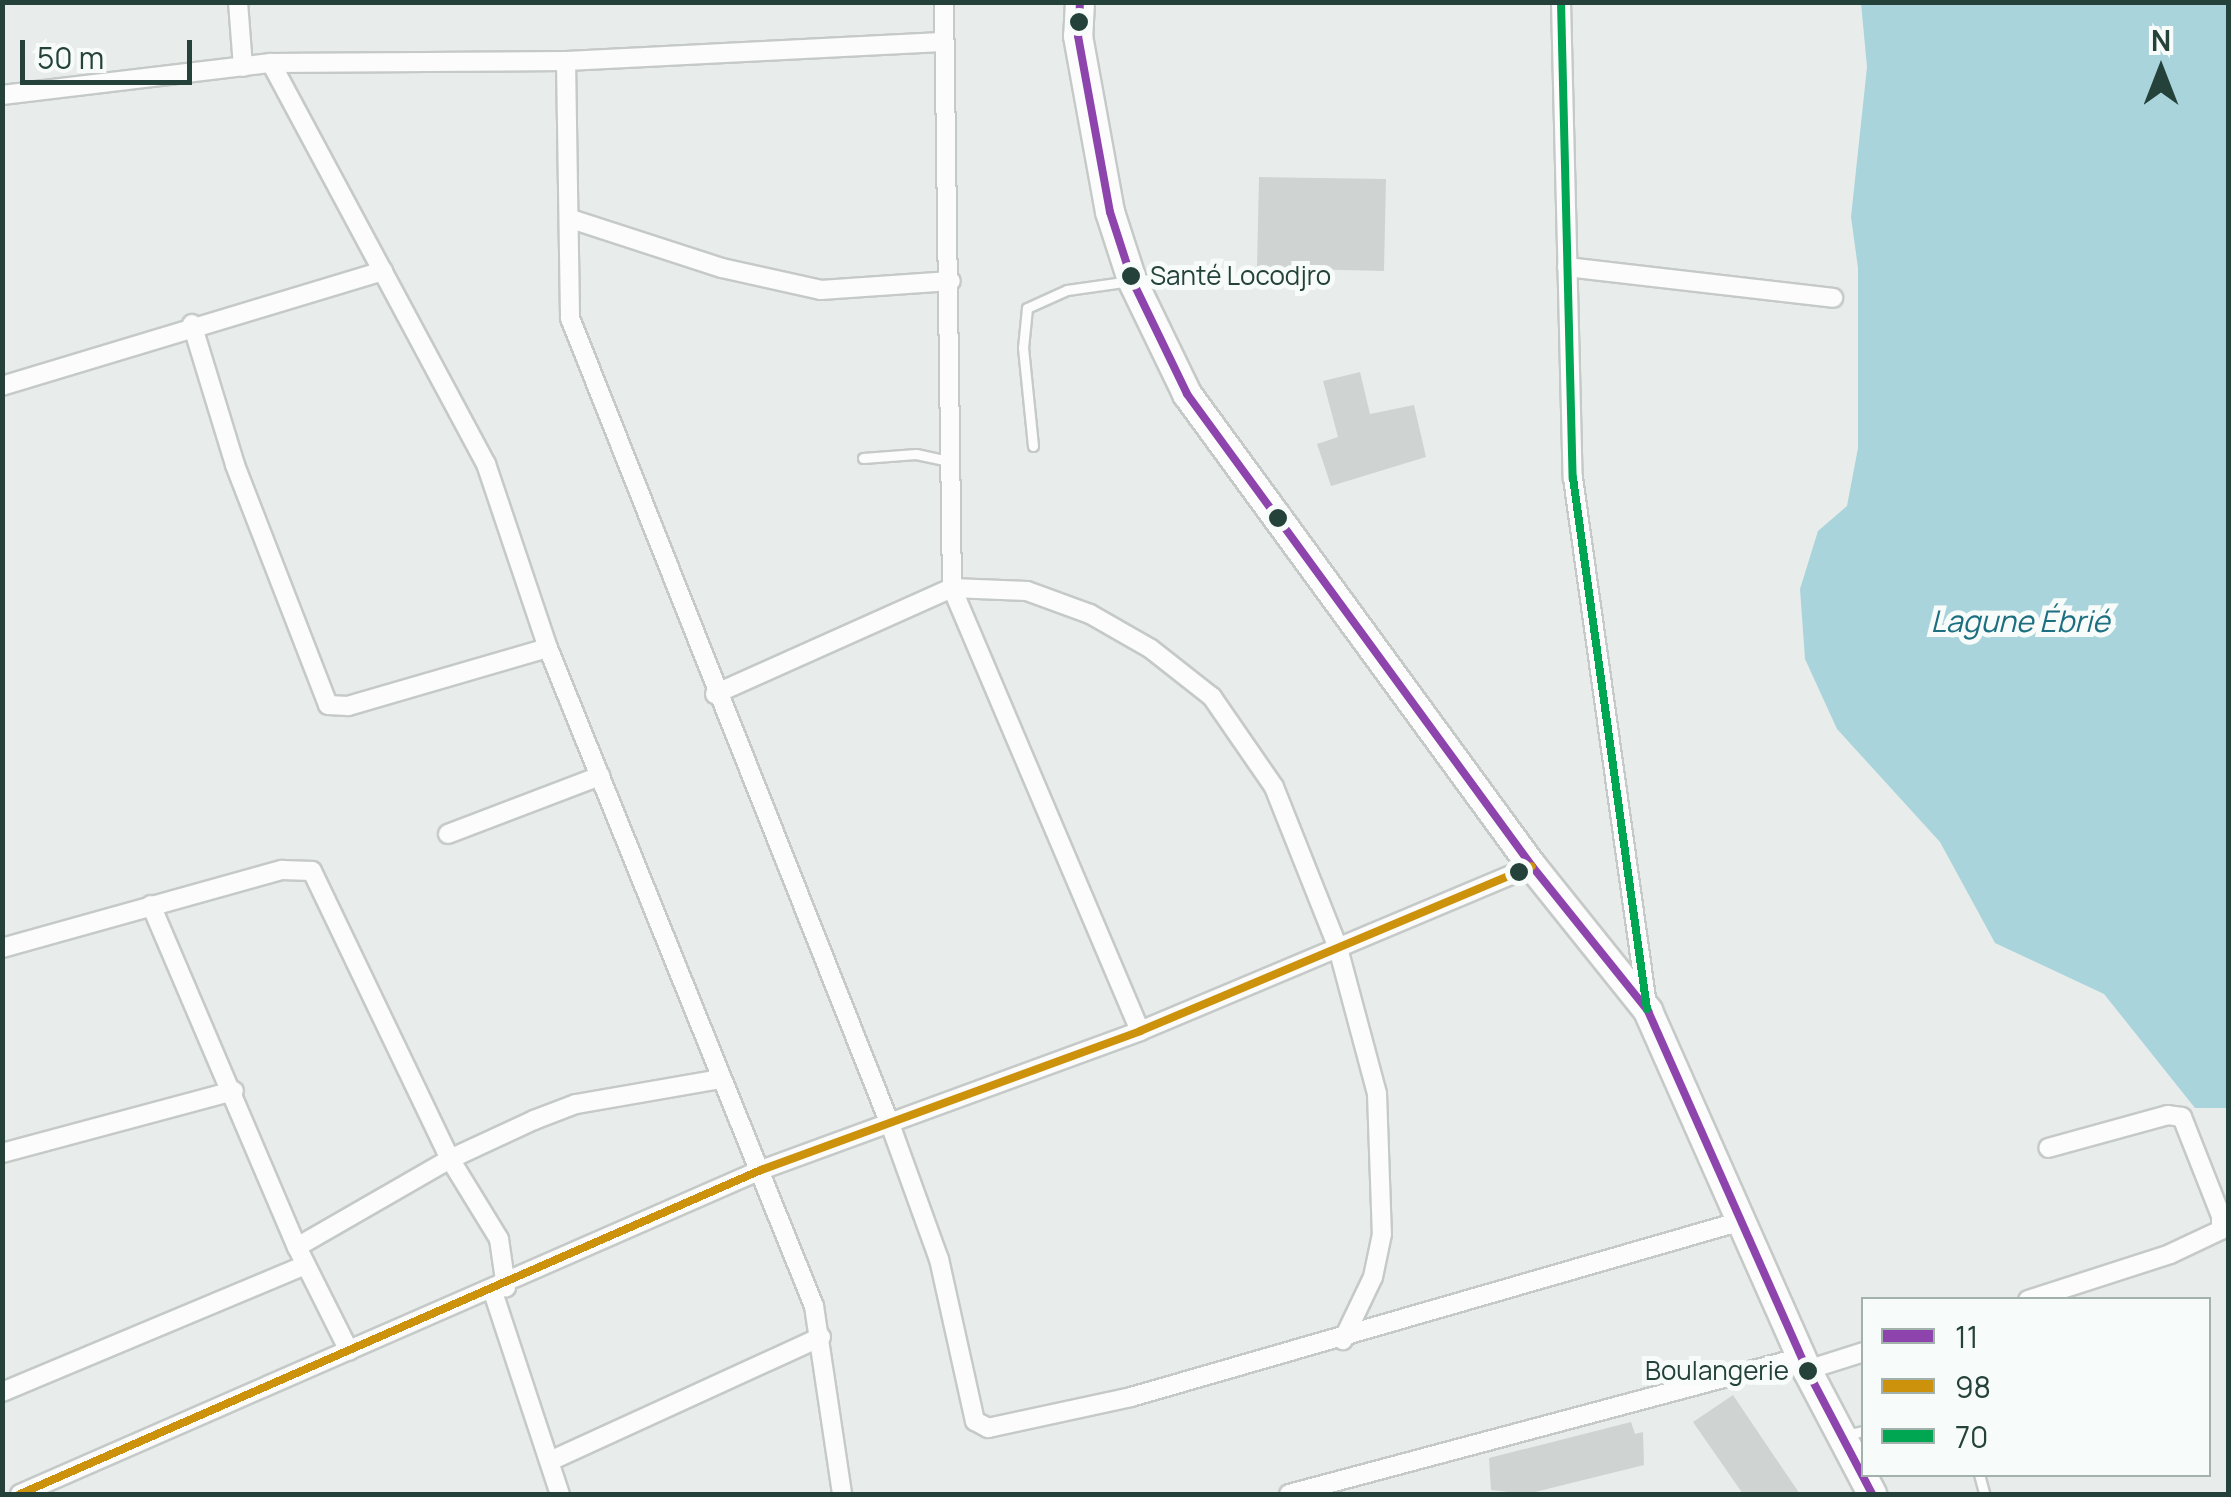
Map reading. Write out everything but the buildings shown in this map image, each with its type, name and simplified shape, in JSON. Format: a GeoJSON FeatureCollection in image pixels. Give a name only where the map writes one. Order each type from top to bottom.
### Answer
{"type":"FeatureCollection","features":[{"type":"Feature","properties":{"kind":"street"},"geometry":{"type":"LineString","coordinates":[[238,2],[242,67]]}},
{"type":"Feature","properties":{"kind":"street"},"geometry":{"type":"LineString","coordinates":[[944,2],[951,281],[952,588],[1140,1031]]}},
{"type":"Feature","properties":{"kind":"street"},"geometry":{"type":"LineString","coordinates":[[1080,2],[1096,139],[1132,280],[1187,394],[1532,866],[1648,1011],[1745,1220],[1804,1363],[1851,1434],[1861,1463]]}},
{"type":"Feature","properties":{"kind":"street"},"geometry":{"type":"LineString","coordinates":[[1561,2],[1572,478],[1648,1011]]}},
{"type":"Feature","properties":{"kind":"street"},"geometry":{"type":"LineString","coordinates":[[2,95],[271,64],[566,61],[943,42]]}},
{"type":"Feature","properties":{"kind":"street"},"geometry":{"type":"LineString","coordinates":[[566,61],[570,318],[715,694],[890,1124],[940,1260],[973,1415],[982,1426],[1131,1397],[1343,1340],[1745,1220]]}},
{"type":"Feature","properties":{"kind":"street"},"geometry":{"type":"LineString","coordinates":[[271,64],[486,464],[548,648],[760,1170],[820,1337],[842,1494]]}},
{"type":"Feature","properties":{"kind":"street"},"geometry":{"type":"LineString","coordinates":[[571,219],[722,268],[820,290],[951,281]]}},
{"type":"Feature","properties":{"kind":"street"},"geometry":{"type":"LineString","coordinates":[[1567,266],[1833,298]]}},
{"type":"Feature","properties":{"kind":"street"},"geometry":{"type":"LineString","coordinates":[[2,386],[192,324],[383,271]]}},
{"type":"Feature","properties":{"kind":"street"},"geometry":{"type":"LineString","coordinates":[[192,324],[235,465],[328,704],[348,706],[548,648]]}},
{"type":"Feature","properties":{"kind":"street"},"geometry":{"type":"LineString","coordinates":[[715,694],[952,588],[1027,591],[1090,614],[1151,649],[1212,697],[1274,787],[1338,948],[1377,1094],[1382,1186],[1373,1277],[1343,1340]]}},
{"type":"Feature","properties":{"kind":"street"},"geometry":{"type":"LineString","coordinates":[[448,834],[600,776]]}},
{"type":"Feature","properties":{"kind":"street"},"geometry":{"type":"LineString","coordinates":[[20,1494],[500,1290],[760,1170],[1140,1031],[1532,866]]}},
{"type":"Feature","properties":{"kind":"street"},"geometry":{"type":"LineString","coordinates":[[2,948],[282,870],[312,871],[450,1159],[499,1239],[500,1290],[560,1494]]}},
{"type":"Feature","properties":{"kind":"street"},"geometry":{"type":"LineString","coordinates":[[151,905],[234,1090],[297,1247],[350,1351]]}},
{"type":"Feature","properties":{"kind":"street"},"geometry":{"type":"LineString","coordinates":[[297,1247],[450,1159],[576,1104],[720,1079]]}},
{"type":"Feature","properties":{"kind":"street"},"geometry":{"type":"LineString","coordinates":[[2,1153],[234,1090]]}},
{"type":"Feature","properties":{"kind":"street"},"geometry":{"type":"LineString","coordinates":[[2037,1297],[2170,1254],[2221,1230],[2222,1216],[2182,1118],[2168,1115],[2048,1148]]}},
{"type":"Feature","properties":{"kind":"street"},"geometry":{"type":"LineString","coordinates":[[2,1392],[306,1265]]}},
{"type":"Feature","properties":{"kind":"street"},"geometry":{"type":"LineString","coordinates":[[550,1462],[820,1337]]}},
{"type":"Feature","properties":{"kind":"street"},"geometry":{"type":"LineString","coordinates":[[1289,1494],[1804,1363],[1861,1353]]}},
{"type":"Feature","properties":{"kind":"lane"},"geometry":{"type":"LineString","coordinates":[[1034,446],[1023,348],[1027,308],[1067,290],[1132,280]]}},
{"type":"Feature","properties":{"kind":"lane"},"geometry":{"type":"LineString","coordinates":[[862,458],[916,454],[952,462]]}},
{"type":"Feature","properties":{"kind":"water","name":"Lagune Ébrié"},"geometry":{"type":"Polygon","coordinates":[[[1861,3],[2228,3],[2228,1108],[2195,1108],[2104,994],[1995,943],[1940,842],[1837,729],[1805,659],[1800,589],[1818,531],[1847,506],[1858,448],[1858,268],[1851,217],[1867,67],[1861,3]]]}},
{"type":"Feature","properties":{"kind":"transit line","name":"11"},"geometry":{"type":"LineString","coordinates":[[1080,2],[1078,36],[1110,212],[1132,280],[1187,394],[1532,866],[1648,1011],[1807,1370],[1861,1473]]}},
{"type":"Feature","properties":{"kind":"transit line","name":"70"},"geometry":{"type":"LineString","coordinates":[[1561,2],[1573,478],[1647,1009]]}},
{"type":"Feature","properties":{"kind":"transit line","name":"98"},"geometry":{"type":"LineString","coordinates":[[20,1494],[761,1170],[1140,1031],[1532,866]]}},
{"type":"Feature","properties":{"kind":"transit line","name":"11"},"geometry":{"type":"LineString","coordinates":[[1863,1477],[1872,1494]]}},
{"type":"Feature","properties":{"kind":"place","name":"Santé Locodjro"},"geometry":{"type":"Point","coordinates":[1131,276]}},
{"type":"Feature","properties":{"kind":"place","name":"Boulangerie"},"geometry":{"type":"Point","coordinates":[1808,1371]}}]}
